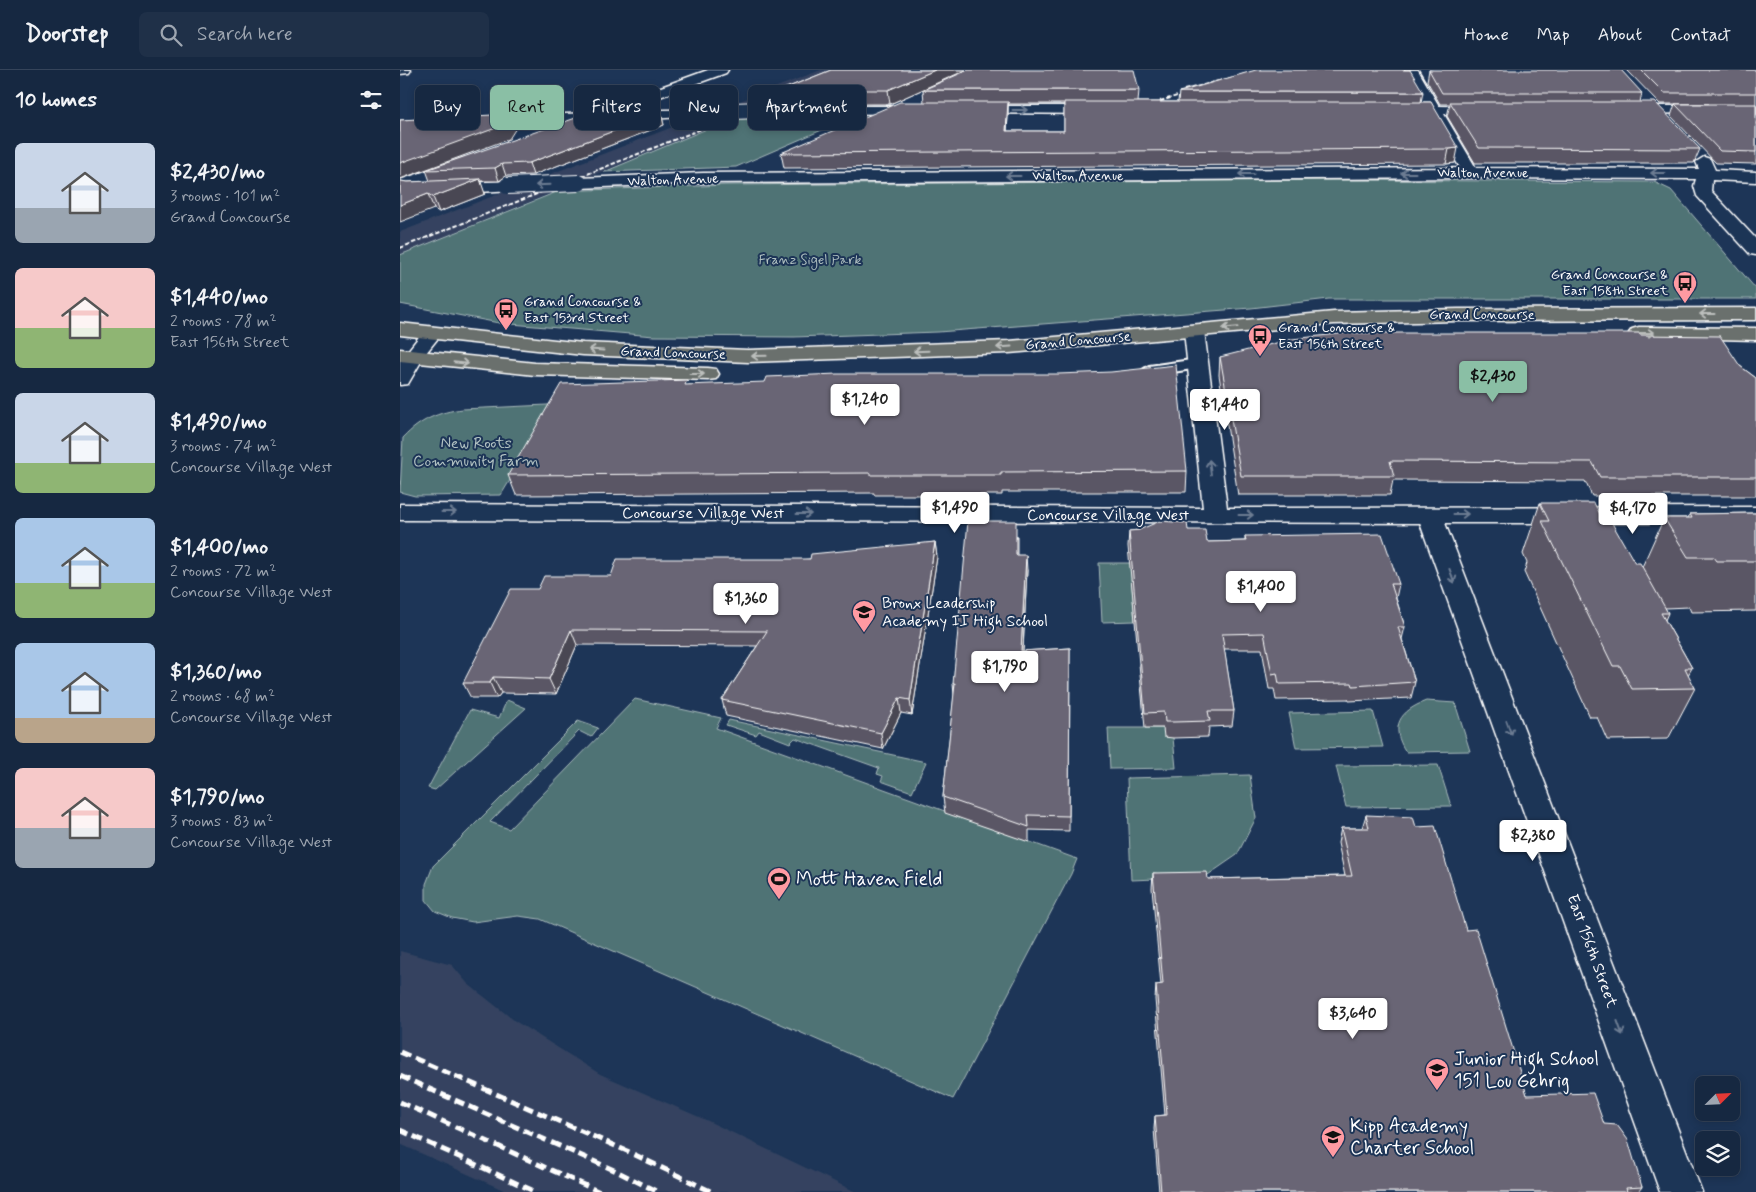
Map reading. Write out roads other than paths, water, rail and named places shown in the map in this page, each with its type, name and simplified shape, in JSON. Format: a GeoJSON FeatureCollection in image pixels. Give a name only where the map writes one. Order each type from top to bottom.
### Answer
{"type":"FeatureCollection","features":[{"type":"Feature","properties":{"kind":"main road","name":"Grand Concourse"},"geometry":{"type":"LineString","coordinates":[[400,329],[592,350],[748,356],[970,349],[1196,348],[1334,318],[1468,314],[1756,314]]}},
{"type":"Feature","properties":{"kind":"main road","name":"Grand Concourse"},"geometry":{"type":"LineString","coordinates":[[941,369],[1369,332],[1756,334]]}},
{"type":"Feature","properties":{"kind":"main road","name":"Grand Concourse"},"geometry":{"type":"LineString","coordinates":[[406,356],[499,366],[634,373],[905,371]]}},
{"type":"Feature","properties":{"kind":"street"},"geometry":{"type":"LineString","coordinates":[[660,93],[721,70]]}},
{"type":"Feature","properties":{"kind":"street"},"geometry":{"type":"LineString","coordinates":[[1411,70],[1471,172]]}},
{"type":"Feature","properties":{"kind":"street"},"geometry":{"type":"LineString","coordinates":[[1644,98],[1668,123]]}},
{"type":"Feature","properties":{"kind":"street"},"geometry":{"type":"LineString","coordinates":[[660,114],[762,110],[891,110],[926,103]]}},
{"type":"Feature","properties":{"kind":"street"},"geometry":{"type":"LineString","coordinates":[[866,121],[891,110]]}},
{"type":"Feature","properties":{"kind":"street"},"geometry":{"type":"LineString","coordinates":[[960,110],[1118,110]]}},
{"type":"Feature","properties":{"kind":"street"},"geometry":{"type":"LineString","coordinates":[[1385,110],[1505,110]]}},
{"type":"Feature","properties":{"kind":"street"},"geometry":{"type":"LineString","coordinates":[[1615,110],[1756,110]]}},
{"type":"Feature","properties":{"kind":"street"},"geometry":{"type":"LineString","coordinates":[[400,126],[574,118]]}},
{"type":"Feature","properties":{"kind":"street"},"geometry":{"type":"LineString","coordinates":[[547,133],[574,124]]}},
{"type":"Feature","properties":{"kind":"street"},"geometry":{"type":"LineString","coordinates":[[1694,151],[1707,165],[1707,175],[1702,186],[1703,192],[1756,250]]}},
{"type":"Feature","properties":{"kind":"street"},"geometry":{"type":"LineString","coordinates":[[400,186],[482,157]]}},
{"type":"Feature","properties":{"kind":"street"},"geometry":{"type":"LineString","coordinates":[[738,178],[773,163]]}},
{"type":"Feature","properties":{"kind":"street","name":"Walton Avenue"},"geometry":{"type":"LineString","coordinates":[[400,191],[738,178],[1471,172],[1676,173],[1756,177]]}},
{"type":"Feature","properties":{"kind":"street"},"geometry":{"type":"LineString","coordinates":[[400,379],[406,356],[432,333]]}},
{"type":"Feature","properties":{"kind":"street"},"geometry":{"type":"LineString","coordinates":[[1196,348],[1216,516]]}},
{"type":"Feature","properties":{"kind":"street","name":"Grand Concourse"},"geometry":{"type":"LineString","coordinates":[[1138,373],[1196,348]]}},
{"type":"Feature","properties":{"kind":"street","name":"Concourse Village West"},"geometry":{"type":"LineString","coordinates":[[400,512],[1216,516],[1429,514],[1756,515]]}},
{"type":"Feature","properties":{"kind":"street","name":"East 156th Street"},"geometry":{"type":"LineString","coordinates":[[1429,514],[1681,1192]]}},
{"type":"Feature","properties":{"kind":"railway"},"geometry":{"type":"LineString","coordinates":[[1184,90],[1261,70]]}},
{"type":"Feature","properties":{"kind":"railway"},"geometry":{"type":"LineString","coordinates":[[1160,101],[1191,92]]}},
{"type":"Feature","properties":{"kind":"railway"},"geometry":{"type":"LineString","coordinates":[[400,248],[748,111]]}},
{"type":"Feature","properties":{"kind":"railway"},"geometry":{"type":"LineString","coordinates":[[400,1052],[627,1151],[712,1192]]}},
{"type":"Feature","properties":{"kind":"railway"},"geometry":{"type":"LineString","coordinates":[[400,1076],[614,1170],[658,1192]]}},
{"type":"Feature","properties":{"kind":"railway"},"geometry":{"type":"LineString","coordinates":[[400,1102],[600,1192]]}},
{"type":"Feature","properties":{"kind":"railway"},"geometry":{"type":"LineString","coordinates":[[400,1130],[536,1192]]}},
{"type":"Feature","properties":{"kind":"place","name":"Grand Concourse & East 158th Street"},"geometry":{"type":"Point","coordinates":[1685,304]}},
{"type":"Feature","properties":{"kind":"place","name":"Grand Concourse & East 153rd Street"},"geometry":{"type":"Point","coordinates":[506,331]}},
{"type":"Feature","properties":{"kind":"place","name":"Grand Concourse & East 156th Street"},"geometry":{"type":"Point","coordinates":[1260,357]}},
{"type":"Feature","properties":{"kind":"place","name":"Bronx Leadership Academy II High School"},"geometry":{"type":"Point","coordinates":[864,633]}},
{"type":"Feature","properties":{"kind":"place","name":"Mott Haven Field"},"geometry":{"type":"Point","coordinates":[779,900]}},
{"type":"Feature","properties":{"kind":"place","name":"Junior High School 151 Lou Gehrig"},"geometry":{"type":"Point","coordinates":[1437,1091]}},
{"type":"Feature","properties":{"kind":"place","name":"Kipp Academy Charter School"},"geometry":{"type":"Point","coordinates":[1333,1158]}},
{"type":"Feature","properties":{"kind":"park label","name":"Franz Sigel Park"},"geometry":{"type":"Point","coordinates":[810,260]}},
{"type":"Feature","properties":{"kind":"park label","name":"New Roots Community Farm"},"geometry":{"type":"Point","coordinates":[476,452]}}]}
